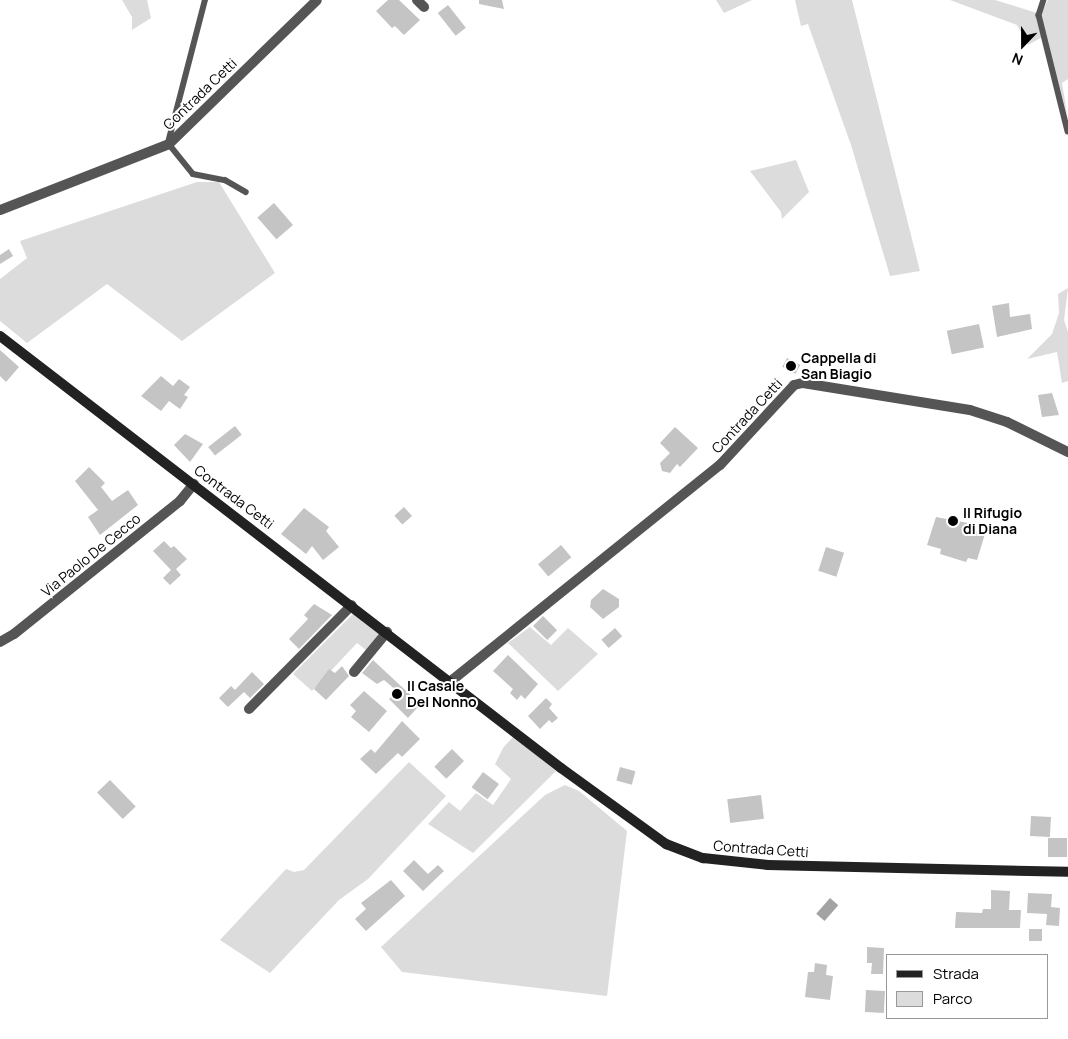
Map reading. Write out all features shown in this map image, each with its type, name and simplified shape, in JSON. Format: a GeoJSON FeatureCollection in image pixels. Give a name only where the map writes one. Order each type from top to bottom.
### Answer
{"type":"FeatureCollection","features":[{"type":"Feature","properties":{"kind":"main road","name":"Contrada Cetti"},"geometry":{"type":"LineString","coordinates":[[0,336],[625,816],[666,844],[689,854],[722,862],[785,866],[1068,872]]}},
{"type":"Feature","properties":{"kind":"street","name":"Contrada Cetti"},"geometry":{"type":"LineString","coordinates":[[0,210],[169,144],[316,0]]}},
{"type":"Feature","properties":{"kind":"street","name":"Contrada Cetti"},"geometry":{"type":"LineString","coordinates":[[451,681],[720,465],[794,385],[803,382],[970,410],[1007,422],[1068,452]]}},
{"type":"Feature","properties":{"kind":"street","name":"Via Paolo De Cecco"},"geometry":{"type":"LineString","coordinates":[[0,642],[14,634],[180,501],[194,484]]}},
{"type":"Feature","properties":{"kind":"street"},"geometry":{"type":"LineString","coordinates":[[249,709],[352,605]]}},
{"type":"Feature","properties":{"kind":"street"},"geometry":{"type":"LineString","coordinates":[[354,672],[387,632]]}},
{"type":"Feature","properties":{"kind":"lane"},"geometry":{"type":"LineString","coordinates":[[206,0],[169,144],[193,174],[225,180],[246,192]]}},
{"type":"Feature","properties":{"kind":"lane"},"geometry":{"type":"LineString","coordinates":[[1044,0],[1039,15],[1068,131]]}},
{"type":"Feature","properties":{"kind":"green space"},"geometry":{"type":"Polygon","coordinates":[[[122,0],[147,0],[151,18],[132,30],[132,17],[122,0]]]}},
{"type":"Feature","properties":{"kind":"green space"},"geometry":{"type":"Polygon","coordinates":[[[716,0],[752,0],[724,13],[716,0]]]}},
{"type":"Feature","properties":{"kind":"green space"},"geometry":{"type":"Polygon","coordinates":[[[795,0],[852,0],[920,271],[890,276],[851,145],[808,24],[801,26],[795,0]]]}},
{"type":"Feature","properties":{"kind":"green space"},"geometry":{"type":"Polygon","coordinates":[[[950,0],[995,0],[1037,13],[1044,36],[1028,45],[1017,25],[950,0]]]}},
{"type":"Feature","properties":{"kind":"green space"},"geometry":{"type":"Polygon","coordinates":[[[1048,0],[1068,0],[1068,79],[1062,83],[1068,119],[1041,13],[1048,0]]]}},
{"type":"Feature","properties":{"kind":"green space"},"geometry":{"type":"Polygon","coordinates":[[[796,160],[809,192],[782,219],[781,212],[750,171],[796,160]]]}},
{"type":"Feature","properties":{"kind":"green space"},"geometry":{"type":"Polygon","coordinates":[[[197,182],[219,182],[275,273],[182,341],[107,284],[27,343],[0,321],[0,279],[27,258],[20,241],[197,182]]]}},
{"type":"Feature","properties":{"kind":"green space"},"geometry":{"type":"Polygon","coordinates":[[[1068,288],[1064,320],[1068,332],[1068,381],[1062,383],[1057,352],[1027,359],[1052,334],[1059,313],[1058,294],[1068,288]]]}},
{"type":"Feature","properties":{"kind":"green space"},"geometry":{"type":"Polygon","coordinates":[[[355,612],[382,633],[366,650],[357,643],[312,691],[293,674],[355,612]]]}},
{"type":"Feature","properties":{"kind":"green space"},"geometry":{"type":"Polygon","coordinates":[[[530,627],[551,645],[568,628],[598,654],[558,691],[508,643],[530,627]]]}},
{"type":"Feature","properties":{"kind":"green space"},"geometry":{"type":"Polygon","coordinates":[[[514,736],[556,771],[473,853],[428,824],[449,802],[460,811],[476,793],[493,805],[511,779],[495,764],[503,748],[514,736]]]}},
{"type":"Feature","properties":{"kind":"green space"},"geometry":{"type":"Polygon","coordinates":[[[409,762],[446,796],[368,879],[339,900],[270,973],[220,940],[286,869],[294,872],[304,870],[409,762]]]}},
{"type":"Feature","properties":{"kind":"green space"},"geometry":{"type":"Polygon","coordinates":[[[565,785],[579,791],[627,831],[607,996],[402,972],[381,947],[545,795],[565,785]]]}},
{"type":"Feature","properties":{"kind":"shaded area"},"geometry":{"type":"Polygon","coordinates":[[[830,898],[838,905],[825,921],[816,914],[830,898]]]}},
{"type":"Feature","properties":{"kind":"building"},"geometry":{"type":"Polygon","coordinates":[[[388,0],[399,0],[420,20],[404,35],[395,26],[392,28],[376,11],[388,0]]]}},
{"type":"Feature","properties":{"kind":"building"},"geometry":{"type":"Polygon","coordinates":[[[479,0],[502,0],[504,9],[479,4],[479,0]]]}},
{"type":"Feature","properties":{"kind":"building"},"geometry":{"type":"Polygon","coordinates":[[[448,5],[466,28],[456,36],[438,13],[448,5]]]}},
{"type":"Feature","properties":{"kind":"building"},"geometry":{"type":"Polygon","coordinates":[[[274,203],[293,225],[276,239],[257,217],[274,203]]]}},
{"type":"Feature","properties":{"kind":"building"},"geometry":{"type":"Polygon","coordinates":[[[9,249],[13,256],[0,264],[0,255],[9,249]]]}},
{"type":"Feature","properties":{"kind":"building"},"geometry":{"type":"Polygon","coordinates":[[[1009,303],[1010,317],[1030,314],[1032,329],[997,337],[992,306],[1009,303]]]}},
{"type":"Feature","properties":{"kind":"building"},"geometry":{"type":"Polygon","coordinates":[[[979,324],[984,347],[952,354],[947,331],[979,324]]]}},
{"type":"Feature","properties":{"kind":"building"},"geometry":{"type":"Polygon","coordinates":[[[0,350],[19,367],[6,382],[0,376],[0,350]]]}},
{"type":"Feature","properties":{"kind":"building","name":"Cappella di San Biagio"},"geometry":{"type":"Polygon","coordinates":[[[787,358],[800,365],[796,374],[782,367],[787,358]]]}},
{"type":"Feature","properties":{"kind":"building"},"geometry":{"type":"Polygon","coordinates":[[[161,376],[173,386],[179,379],[190,387],[184,395],[188,397],[180,409],[169,401],[161,411],[141,396],[161,376]]]}},
{"type":"Feature","properties":{"kind":"building"},"geometry":{"type":"Polygon","coordinates":[[[1052,393],[1059,415],[1042,417],[1038,395],[1052,393]]]}},
{"type":"Feature","properties":{"kind":"building"},"geometry":{"type":"Polygon","coordinates":[[[235,426],[242,435],[215,456],[208,447],[235,426]]]}},
{"type":"Feature","properties":{"kind":"building"},"geometry":{"type":"Polygon","coordinates":[[[675,427],[698,448],[680,467],[677,464],[670,473],[662,471],[660,463],[670,453],[660,443],[675,427]]]}},
{"type":"Feature","properties":{"kind":"building"},"geometry":{"type":"Polygon","coordinates":[[[185,434],[203,444],[190,462],[174,445],[185,434]]]}},
{"type":"Feature","properties":{"kind":"building"},"geometry":{"type":"Polygon","coordinates":[[[89,467],[105,483],[101,487],[112,501],[128,490],[138,505],[100,535],[88,517],[98,510],[75,481],[89,467]]]}},
{"type":"Feature","properties":{"kind":"building"},"geometry":{"type":"Polygon","coordinates":[[[404,507],[412,516],[402,525],[394,516],[404,507]]]}},
{"type":"Feature","properties":{"kind":"building"},"geometry":{"type":"Polygon","coordinates":[[[304,508],[329,527],[326,531],[339,547],[323,560],[312,546],[306,554],[281,534],[304,508]]]}},
{"type":"Feature","properties":{"kind":"building"},"geometry":{"type":"Polygon","coordinates":[[[936,517],[968,523],[967,528],[985,534],[977,560],[968,558],[966,562],[940,554],[941,549],[927,545],[936,517]]]}},
{"type":"Feature","properties":{"kind":"building"},"geometry":{"type":"Polygon","coordinates":[[[164,541],[171,548],[174,546],[187,559],[176,569],[181,575],[170,585],[163,578],[171,570],[153,551],[164,541]]]}},
{"type":"Feature","properties":{"kind":"building"},"geometry":{"type":"Polygon","coordinates":[[[561,545],[571,557],[548,577],[538,564],[561,545]]]}},
{"type":"Feature","properties":{"kind":"building"},"geometry":{"type":"Polygon","coordinates":[[[826,547],[844,553],[836,577],[818,571],[826,547]]]}},
{"type":"Feature","properties":{"kind":"building"},"geometry":{"type":"Polygon","coordinates":[[[603,589],[619,599],[619,607],[603,619],[590,607],[591,600],[603,589]]]}},
{"type":"Feature","properties":{"kind":"building"},"geometry":{"type":"Polygon","coordinates":[[[314,604],[332,615],[299,649],[289,639],[308,619],[304,615],[314,604]]]}},
{"type":"Feature","properties":{"kind":"building"},"geometry":{"type":"Polygon","coordinates":[[[543,616],[557,630],[547,640],[533,626],[543,616]]]}},
{"type":"Feature","properties":{"kind":"building"},"geometry":{"type":"Polygon","coordinates":[[[615,628],[622,636],[609,648],[601,640],[615,628]]]}},
{"type":"Feature","properties":{"kind":"building"},"geometry":{"type":"Polygon","coordinates":[[[508,655],[538,684],[525,699],[521,695],[517,700],[510,693],[513,689],[493,671],[508,655]]]}},
{"type":"Feature","properties":{"kind":"building"},"geometry":{"type":"Polygon","coordinates":[[[373,660],[417,701],[414,704],[417,708],[408,718],[389,699],[397,691],[384,680],[377,684],[362,673],[373,660]]]}},
{"type":"Feature","properties":{"kind":"building"},"geometry":{"type":"Polygon","coordinates":[[[342,666],[349,676],[326,700],[314,689],[329,669],[335,673],[342,666]]]}},
{"type":"Feature","properties":{"kind":"building"},"geometry":{"type":"Polygon","coordinates":[[[252,672],[264,684],[250,698],[244,692],[228,707],[219,698],[231,686],[235,690],[252,672]]]}},
{"type":"Feature","properties":{"kind":"building"},"geometry":{"type":"Polygon","coordinates":[[[364,691],[387,711],[369,732],[351,717],[356,711],[350,705],[364,691]]]}},
{"type":"Feature","properties":{"kind":"building"},"geometry":{"type":"Polygon","coordinates":[[[546,698],[552,704],[549,708],[558,718],[552,723],[549,720],[540,729],[528,716],[546,698]]]}},
{"type":"Feature","properties":{"kind":"building"},"geometry":{"type":"Polygon","coordinates":[[[402,721],[420,739],[402,757],[398,753],[376,774],[360,759],[371,749],[375,753],[402,721]]]}},
{"type":"Feature","properties":{"kind":"building"},"geometry":{"type":"Polygon","coordinates":[[[452,749],[464,761],[446,779],[434,767],[452,749]]]}},
{"type":"Feature","properties":{"kind":"building"},"geometry":{"type":"Polygon","coordinates":[[[620,767],[635,771],[632,785],[616,781],[620,767]]]}},
{"type":"Feature","properties":{"kind":"building"},"geometry":{"type":"Polygon","coordinates":[[[483,772],[499,784],[488,799],[472,787],[483,772]]]}},
{"type":"Feature","properties":{"kind":"building"},"geometry":{"type":"Polygon","coordinates":[[[110,780],[136,807],[123,819],[97,793],[110,780]]]}},
{"type":"Feature","properties":{"kind":"building"},"geometry":{"type":"Polygon","coordinates":[[[761,795],[764,819],[730,823],[727,799],[761,795]]]}},
{"type":"Feature","properties":{"kind":"building"},"geometry":{"type":"Polygon","coordinates":[[[1031,816],[1051,817],[1050,837],[1030,836],[1031,816]]]}},
{"type":"Feature","properties":{"kind":"building"},"geometry":{"type":"Polygon","coordinates":[[[1048,838],[1067,838],[1067,857],[1048,857],[1048,838]]]}},
{"type":"Feature","properties":{"kind":"building"},"geometry":{"type":"Polygon","coordinates":[[[414,860],[428,874],[438,865],[444,871],[423,891],[403,871],[414,860]]]}},
{"type":"Feature","properties":{"kind":"building"},"geometry":{"type":"Polygon","coordinates":[[[391,880],[405,896],[366,931],[355,919],[366,909],[361,903],[391,880]]]}},
{"type":"Feature","properties":{"kind":"building"},"geometry":{"type":"Polygon","coordinates":[[[991,890],[1010,891],[1009,910],[1021,910],[1020,928],[955,928],[956,912],[982,913],[983,909],[991,909],[991,890]]]}},
{"type":"Feature","properties":{"kind":"building"},"geometry":{"type":"Polygon","coordinates":[[[1028,893],[1052,894],[1051,907],[1060,908],[1059,926],[1046,925],[1047,914],[1027,913],[1028,893]]]}},
{"type":"Feature","properties":{"kind":"building"},"geometry":{"type":"Polygon","coordinates":[[[1029,929],[1042,929],[1042,941],[1029,941],[1029,929]]]}},
{"type":"Feature","properties":{"kind":"building"},"geometry":{"type":"Polygon","coordinates":[[[867,947],[884,948],[883,974],[871,974],[872,963],[867,963],[867,947]]]}},
{"type":"Feature","properties":{"kind":"building"},"geometry":{"type":"Polygon","coordinates":[[[815,963],[827,965],[826,975],[833,976],[830,1000],[805,997],[808,972],[814,972],[815,963]]]}},
{"type":"Feature","properties":{"kind":"building"},"geometry":{"type":"Polygon","coordinates":[[[866,990],[885,991],[884,1013],[865,1012],[866,990]]]}},
{"type":"Feature","properties":{"kind":"place","name":"Cappella di San Biagio"},"geometry":{"type":"Point","coordinates":[791,366]}},
{"type":"Feature","properties":{"kind":"place","name":"Il Rifugio di Diana"},"geometry":{"type":"Point","coordinates":[953,521]}},
{"type":"Feature","properties":{"kind":"place","name":"Il Casale Del Nonno"},"geometry":{"type":"Point","coordinates":[397,694]}}]}
